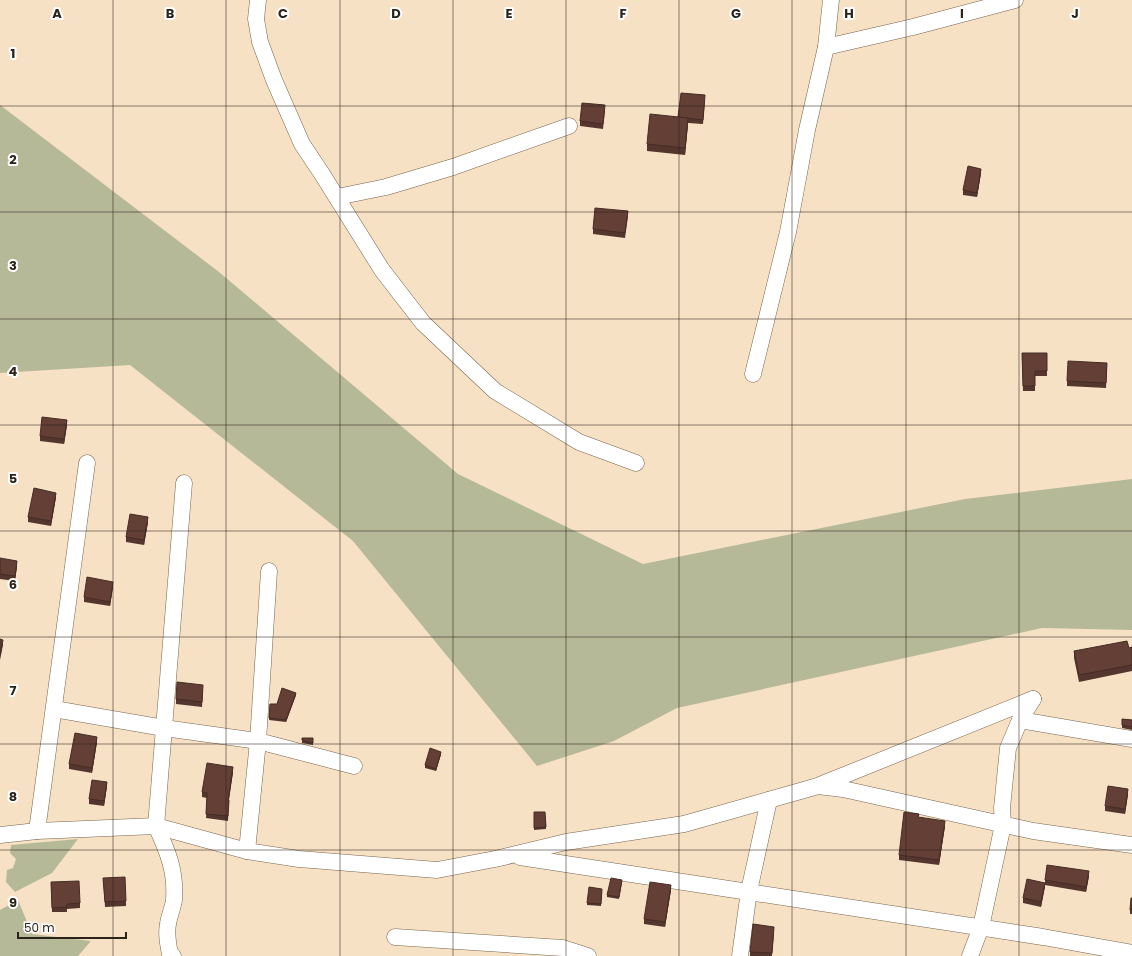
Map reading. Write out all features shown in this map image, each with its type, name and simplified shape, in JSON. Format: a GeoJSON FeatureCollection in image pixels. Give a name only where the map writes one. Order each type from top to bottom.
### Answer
{"type":"FeatureCollection","features":[{"type":"Feature","properties":{"kind":"street"},"geometry":{"type":"LineString","coordinates":[[258,0],[256,19],[260,42],[274,80],[302,144],[382,270],[423,323],[494,391],[579,442],[636,463]]}},
{"type":"Feature","properties":{"kind":"street"},"geometry":{"type":"LineString","coordinates":[[753,374],[788,232],[807,130],[826,47],[831,0]]}},
{"type":"Feature","properties":{"kind":"street"},"geometry":{"type":"LineString","coordinates":[[826,47],[913,27],[1015,0]]}},
{"type":"Feature","properties":{"kind":"street"},"geometry":{"type":"LineString","coordinates":[[337,197],[386,187],[453,167],[569,126]]}},
{"type":"Feature","properties":{"kind":"street"},"geometry":{"type":"LineString","coordinates":[[37,831],[87,463]]}},
{"type":"Feature","properties":{"kind":"street"},"geometry":{"type":"LineString","coordinates":[[170,955],[166,935],[174,902],[174,880],[169,855],[156,826],[184,483]]}},
{"type":"Feature","properties":{"kind":"street"},"geometry":{"type":"LineString","coordinates":[[246,850],[258,740],[269,571]]}},
{"type":"Feature","properties":{"kind":"street"},"geometry":{"type":"LineString","coordinates":[[0,835],[37,831],[156,826],[246,850],[299,859],[437,870],[566,842],[684,824],[818,786],[1033,699],[1020,720],[1008,748],[1002,808],[1003,825],[980,927],[970,956]]}},
{"type":"Feature","properties":{"kind":"street"},"geometry":{"type":"LineString","coordinates":[[54,709],[164,728],[258,740],[354,766]]}},
{"type":"Feature","properties":{"kind":"street"},"geometry":{"type":"LineString","coordinates":[[1020,720],[1132,739]]}},
{"type":"Feature","properties":{"kind":"street"},"geometry":{"type":"LineString","coordinates":[[818,786],[843,789],[1033,831],[1132,845]]}},
{"type":"Feature","properties":{"kind":"street"},"geometry":{"type":"LineString","coordinates":[[740,956],[749,891],[769,800]]}},
{"type":"Feature","properties":{"kind":"street"},"geometry":{"type":"LineString","coordinates":[[510,855],[980,927],[1132,953]]}},
{"type":"Feature","properties":{"kind":"street"},"geometry":{"type":"LineString","coordinates":[[395,937],[563,948],[588,956]]}},
{"type":"Feature","properties":{"kind":"green space"},"geometry":{"type":"Polygon","coordinates":[[[0,105],[219,272],[458,474],[643,564],[965,499],[1132,479],[1132,630],[1042,628],[677,708],[614,741],[537,766],[353,541],[130,365],[0,373],[0,105]]]}},
{"type":"Feature","properties":{"kind":"green space"},"geometry":{"type":"Polygon","coordinates":[[[78,839],[52,873],[15,892],[6,882],[7,870],[13,868],[16,859],[10,853],[11,845],[78,839]]]}},
{"type":"Feature","properties":{"kind":"green space"},"geometry":{"type":"Polygon","coordinates":[[[18,900],[32,934],[91,941],[78,956],[0,956],[0,910],[18,900]]]}},
{"type":"Feature","properties":{"kind":"building"},"geometry":{"type":"Polygon","coordinates":[[[681,93],[705,95],[703,120],[678,117],[681,93]]]}},
{"type":"Feature","properties":{"kind":"building"},"geometry":{"type":"Polygon","coordinates":[[[582,103],[605,105],[603,124],[580,121],[582,103]]]}},
{"type":"Feature","properties":{"kind":"building"},"geometry":{"type":"Polygon","coordinates":[[[650,114],[688,118],[685,148],[647,144],[650,114]]]}},
{"type":"Feature","properties":{"kind":"building"},"geometry":{"type":"Polygon","coordinates":[[[968,166],[981,169],[977,193],[963,190],[968,166]]]}},
{"type":"Feature","properties":{"kind":"building"},"geometry":{"type":"Polygon","coordinates":[[[595,208],[628,211],[625,233],[593,229],[595,208]]]}},
{"type":"Feature","properties":{"kind":"building"},"geometry":{"type":"Polygon","coordinates":[[[1022,353],[1047,353],[1047,371],[1035,371],[1035,386],[1023,386],[1022,353]]]}},
{"type":"Feature","properties":{"kind":"building"},"geometry":{"type":"Polygon","coordinates":[[[1068,361],[1107,363],[1106,383],[1067,381],[1068,361]]]}},
{"type":"Feature","properties":{"kind":"building"},"geometry":{"type":"Polygon","coordinates":[[[42,417],[67,420],[64,439],[40,436],[42,417]]]}},
{"type":"Feature","properties":{"kind":"building"},"geometry":{"type":"Polygon","coordinates":[[[34,488],[56,493],[51,521],[28,517],[34,488]]]}},
{"type":"Feature","properties":{"kind":"building"},"geometry":{"type":"Polygon","coordinates":[[[130,514],[148,517],[144,540],[126,537],[130,514]]]}},
{"type":"Feature","properties":{"kind":"building"},"geometry":{"type":"Polygon","coordinates":[[[0,558],[17,561],[15,576],[0,574],[0,558]]]}},
{"type":"Feature","properties":{"kind":"building"},"geometry":{"type":"Polygon","coordinates":[[[87,577],[113,582],[110,602],[84,597],[87,577]]]}},
{"type":"Feature","properties":{"kind":"building"},"geometry":{"type":"Polygon","coordinates":[[[0,639],[3,640],[0,655],[0,639]]]}},
{"type":"Feature","properties":{"kind":"building"},"geometry":{"type":"Polygon","coordinates":[[[1127,641],[1129,648],[1132,647],[1132,665],[1079,675],[1074,651],[1127,641]]]}},
{"type":"Feature","properties":{"kind":"building"},"geometry":{"type":"Polygon","coordinates":[[[177,682],[203,685],[202,702],[176,699],[177,682]]]}},
{"type":"Feature","properties":{"kind":"building"},"geometry":{"type":"Polygon","coordinates":[[[282,688],[296,693],[286,720],[269,718],[270,704],[277,704],[282,688]]]}},
{"type":"Feature","properties":{"kind":"building"},"geometry":{"type":"Polygon","coordinates":[[[1122,719],[1132,720],[1132,727],[1122,725],[1122,719]]]}},
{"type":"Feature","properties":{"kind":"building"},"geometry":{"type":"Polygon","coordinates":[[[75,733],[97,737],[92,768],[69,764],[75,733]]]}},
{"type":"Feature","properties":{"kind":"building"},"geometry":{"type":"Polygon","coordinates":[[[302,738],[313,738],[313,743],[302,740],[302,738]]]}},
{"type":"Feature","properties":{"kind":"building"},"geometry":{"type":"Polygon","coordinates":[[[430,748],[441,752],[436,769],[425,765],[430,748]]]}},
{"type":"Feature","properties":{"kind":"building"},"geometry":{"type":"Polygon","coordinates":[[[207,763],[233,767],[228,800],[228,816],[206,814],[207,793],[202,792],[207,763]]]}},
{"type":"Feature","properties":{"kind":"building"},"geometry":{"type":"Polygon","coordinates":[[[92,780],[107,782],[104,801],[89,799],[92,780]]]}},
{"type":"Feature","properties":{"kind":"building"},"geometry":{"type":"Polygon","coordinates":[[[1108,786],[1128,789],[1125,809],[1105,806],[1108,786]]]}},
{"type":"Feature","properties":{"kind":"building"},"geometry":{"type":"Polygon","coordinates":[[[534,812],[545,812],[546,827],[534,828],[534,812]]]}},
{"type":"Feature","properties":{"kind":"building"},"geometry":{"type":"Polygon","coordinates":[[[904,812],[919,814],[918,817],[945,821],[939,860],[899,855],[904,812]]]}},
{"type":"Feature","properties":{"kind":"building"},"geometry":{"type":"Polygon","coordinates":[[[1047,865],[1089,871],[1086,887],[1045,880],[1047,865]]]}},
{"type":"Feature","properties":{"kind":"building"},"geometry":{"type":"Polygon","coordinates":[[[125,877],[126,901],[105,902],[103,878],[125,877]]]}},
{"type":"Feature","properties":{"kind":"building"},"geometry":{"type":"Polygon","coordinates":[[[611,878],[622,880],[619,897],[607,895],[611,878]]]}},
{"type":"Feature","properties":{"kind":"building"},"geometry":{"type":"Polygon","coordinates":[[[1027,879],[1045,883],[1041,902],[1023,898],[1027,879]]]}},
{"type":"Feature","properties":{"kind":"building"},"geometry":{"type":"Polygon","coordinates":[[[79,881],[80,903],[67,904],[67,907],[52,908],[51,882],[79,881]]]}},
{"type":"Feature","properties":{"kind":"building"},"geometry":{"type":"Polygon","coordinates":[[[650,882],[671,885],[665,922],[644,919],[650,882]]]}},
{"type":"Feature","properties":{"kind":"building"},"geometry":{"type":"Polygon","coordinates":[[[589,887],[602,889],[601,904],[587,903],[589,887]]]}},
{"type":"Feature","properties":{"kind":"building"},"geometry":{"type":"Polygon","coordinates":[[[1131,898],[1132,910],[1130,910],[1131,898]]]}},
{"type":"Feature","properties":{"kind":"building"},"geometry":{"type":"Polygon","coordinates":[[[753,924],[774,927],[772,953],[750,952],[753,924]]]}}]}
